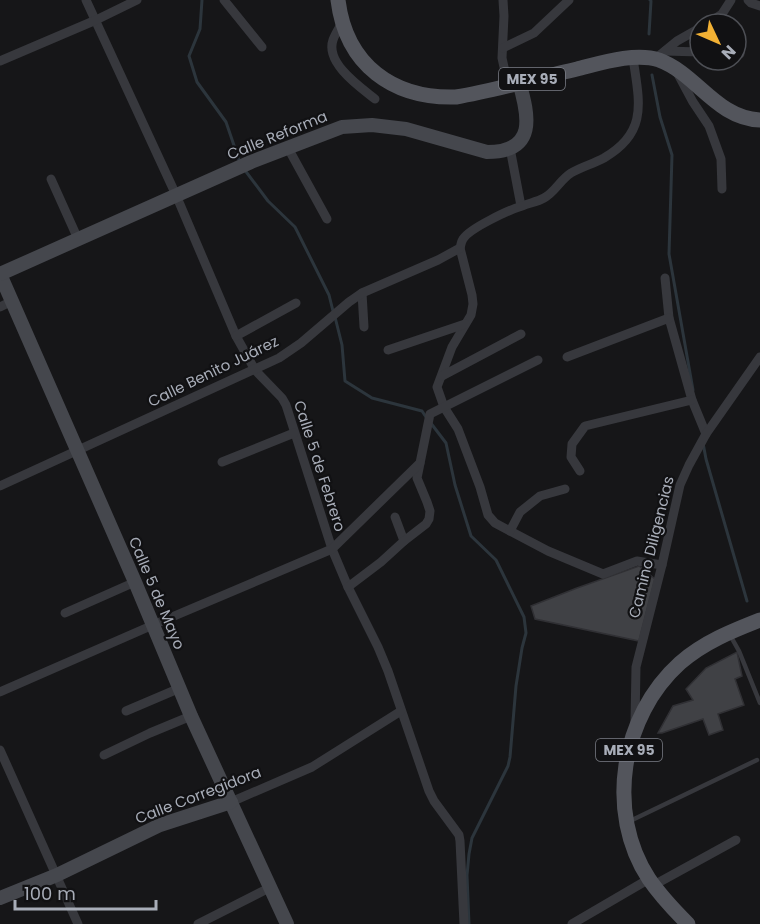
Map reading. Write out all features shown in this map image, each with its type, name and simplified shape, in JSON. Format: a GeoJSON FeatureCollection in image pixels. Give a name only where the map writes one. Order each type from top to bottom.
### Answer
{"type":"FeatureCollection","features":[{"type":"Feature","properties":{"kind":"main road","name":"MEX 95"},"geometry":{"type":"LineString","coordinates":[[338,0],[342,23],[350,41],[365,64],[383,79],[402,89],[425,96],[456,98],[612,60],[660,55],[723,108],[760,120]]}},
{"type":"Feature","properties":{"kind":"main road","name":"MEX 95"},"geometry":{"type":"LineString","coordinates":[[688,924],[652,882],[631,839],[624,807],[625,775],[630,745],[640,717],[655,692],[673,670],[703,646],[760,620]]}},
{"type":"Feature","properties":{"kind":"street","name":"Calle 5 de Febrero"},"geometry":{"type":"LineString","coordinates":[[86,0],[176,195],[236,336],[255,370],[286,405],[332,549],[348,588],[378,647],[434,801],[459,835],[464,924]]}},
{"type":"Feature","properties":{"kind":"street"},"geometry":{"type":"LineString","coordinates":[[0,61],[137,0]]}},
{"type":"Feature","properties":{"kind":"street"},"geometry":{"type":"LineString","coordinates":[[224,0],[262,47]]}},
{"type":"Feature","properties":{"kind":"street"},"geometry":{"type":"LineString","coordinates":[[503,0],[502,58],[527,117],[522,139],[510,148],[521,206]]}},
{"type":"Feature","properties":{"kind":"street"},"geometry":{"type":"LineString","coordinates":[[503,48],[534,33],[569,0]]}},
{"type":"Feature","properties":{"kind":"street"},"geometry":{"type":"LineString","coordinates":[[748,0],[760,6]]}},
{"type":"Feature","properties":{"kind":"street"},"geometry":{"type":"LineString","coordinates":[[342,23],[332,42],[333,57],[351,80],[375,99]]}},
{"type":"Feature","properties":{"kind":"street"},"geometry":{"type":"LineString","coordinates":[[660,55],[688,35]]}},
{"type":"Feature","properties":{"kind":"street"},"geometry":{"type":"LineString","coordinates":[[660,55],[688,53]]}},
{"type":"Feature","properties":{"kind":"street","name":"Calle Benito Juárez"},"geometry":{"type":"LineString","coordinates":[[0,486],[255,370],[301,343],[362,293],[438,260],[460,248],[463,238],[480,226],[521,206],[543,199],[571,173],[605,157],[621,145],[633,131],[638,114],[638,97],[633,58]]}},
{"type":"Feature","properties":{"kind":"street"},"geometry":{"type":"LineString","coordinates":[[676,69],[693,102],[709,126],[721,159],[722,189]]}},
{"type":"Feature","properties":{"kind":"street","name":"Calle Reforma"},"geometry":{"type":"LineString","coordinates":[[0,274],[245,165],[342,127],[372,125],[406,129],[488,152],[499,152],[510,148]]}},
{"type":"Feature","properties":{"kind":"street"},"geometry":{"type":"LineString","coordinates":[[288,148],[327,219]]}},
{"type":"Feature","properties":{"kind":"street"},"geometry":{"type":"LineString","coordinates":[[51,179],[78,240]]}},
{"type":"Feature","properties":{"kind":"street"},"geometry":{"type":"LineString","coordinates":[[460,248],[473,304],[471,315],[452,347],[437,387],[444,407],[458,429],[489,515],[495,523],[548,551],[603,574],[638,561],[662,565]]}},
{"type":"Feature","properties":{"kind":"street","name":"Calle 5 de Mayo"},"geometry":{"type":"LineString","coordinates":[[0,274],[6,304],[78,451],[191,716],[287,924]]}},
{"type":"Feature","properties":{"kind":"street"},"geometry":{"type":"LineString","coordinates":[[665,278],[669,318],[692,401],[706,433]]}},
{"type":"Feature","properties":{"kind":"street"},"geometry":{"type":"LineString","coordinates":[[362,293],[364,327]]}},
{"type":"Feature","properties":{"kind":"street"},"geometry":{"type":"LineString","coordinates":[[236,336],[297,303]]}},
{"type":"Feature","properties":{"kind":"street"},"geometry":{"type":"LineString","coordinates":[[567,357],[669,318]]}},
{"type":"Feature","properties":{"kind":"street"},"geometry":{"type":"LineString","coordinates":[[388,350],[465,324]]}},
{"type":"Feature","properties":{"kind":"street"},"geometry":{"type":"LineString","coordinates":[[442,376],[521,334]]}},
{"type":"Feature","properties":{"kind":"street","name":"Camino Diligencias"},"geometry":{"type":"LineString","coordinates":[[635,729],[636,667],[680,485],[706,433],[760,357]]}},
{"type":"Feature","properties":{"kind":"street"},"geometry":{"type":"LineString","coordinates":[[348,588],[426,524],[429,519],[427,501],[417,478],[430,414],[538,360]]}},
{"type":"Feature","properties":{"kind":"street"},"geometry":{"type":"LineString","coordinates":[[580,471],[571,457],[572,444],[585,426],[692,401]]}},
{"type":"Feature","properties":{"kind":"street"},"geometry":{"type":"LineString","coordinates":[[222,462],[294,433]]}},
{"type":"Feature","properties":{"kind":"street"},"geometry":{"type":"LineString","coordinates":[[0,692],[332,549],[420,463]]}},
{"type":"Feature","properties":{"kind":"street"},"geometry":{"type":"LineString","coordinates":[[510,531],[520,512],[540,496],[565,489]]}},
{"type":"Feature","properties":{"kind":"street"},"geometry":{"type":"LineString","coordinates":[[395,517],[404,541]]}},
{"type":"Feature","properties":{"kind":"street"},"geometry":{"type":"LineString","coordinates":[[65,613],[135,582]]}},
{"type":"Feature","properties":{"kind":"street"},"geometry":{"type":"LineString","coordinates":[[126,711],[180,688]]}},
{"type":"Feature","properties":{"kind":"street","name":"Calle Corregidora"},"geometry":{"type":"LineString","coordinates":[[0,898],[57,875],[160,825],[231,802],[312,767],[401,711]]}},
{"type":"Feature","properties":{"kind":"street"},"geometry":{"type":"LineString","coordinates":[[104,754],[191,716]]}},
{"type":"Feature","properties":{"kind":"street"},"geometry":{"type":"LineString","coordinates":[[0,750],[78,924]]}},
{"type":"Feature","properties":{"kind":"street"},"geometry":{"type":"LineString","coordinates":[[572,924],[736,840]]}},
{"type":"Feature","properties":{"kind":"street"},"geometry":{"type":"LineString","coordinates":[[198,924],[271,887]]}},
{"type":"Feature","properties":{"kind":"lane"},"geometry":{"type":"LineString","coordinates":[[729,633],[739,651],[760,703]]}},
{"type":"Feature","properties":{"kind":"lane"},"geometry":{"type":"LineString","coordinates":[[627,823],[757,760]]}},
{"type":"Feature","properties":{"kind":"building"},"geometry":{"type":"Polygon","coordinates":[[[639,566],[655,579],[639,641],[535,619],[531,606],[639,566]]]}},
{"type":"Feature","properties":{"kind":"building"},"geometry":{"type":"Polygon","coordinates":[[[737,652],[742,676],[735,679],[744,705],[718,714],[723,730],[709,735],[703,719],[658,733],[673,706],[693,700],[686,689],[706,668],[737,652]]]}},
{"type":"Feature","properties":{"kind":"waterway"},"geometry":{"type":"LineString","coordinates":[[202,0],[200,29],[189,56],[197,82],[226,122],[240,163]]}},
{"type":"Feature","properties":{"kind":"waterway"},"geometry":{"type":"LineString","coordinates":[[649,34],[650,0]]}},
{"type":"Feature","properties":{"kind":"waterway"},"geometry":{"type":"LineString","coordinates":[[652,75],[660,117],[672,155],[669,254],[693,390]]}},
{"type":"Feature","properties":{"kind":"waterway"},"geometry":{"type":"LineString","coordinates":[[244,169],[268,201],[295,227],[329,295],[333,311]]}},
{"type":"Feature","properties":{"kind":"waterway"},"geometry":{"type":"LineString","coordinates":[[335,317],[342,345],[345,381],[372,398],[422,411],[426,417]]}},
{"type":"Feature","properties":{"kind":"waterway"},"geometry":{"type":"LineString","coordinates":[[430,422],[446,443],[455,485],[471,536],[496,560],[524,617],[526,633],[516,686],[508,766],[472,838],[467,875],[469,924]]}},
{"type":"Feature","properties":{"kind":"waterway"},"geometry":{"type":"LineString","coordinates":[[703,443],[747,601]]}}]}
